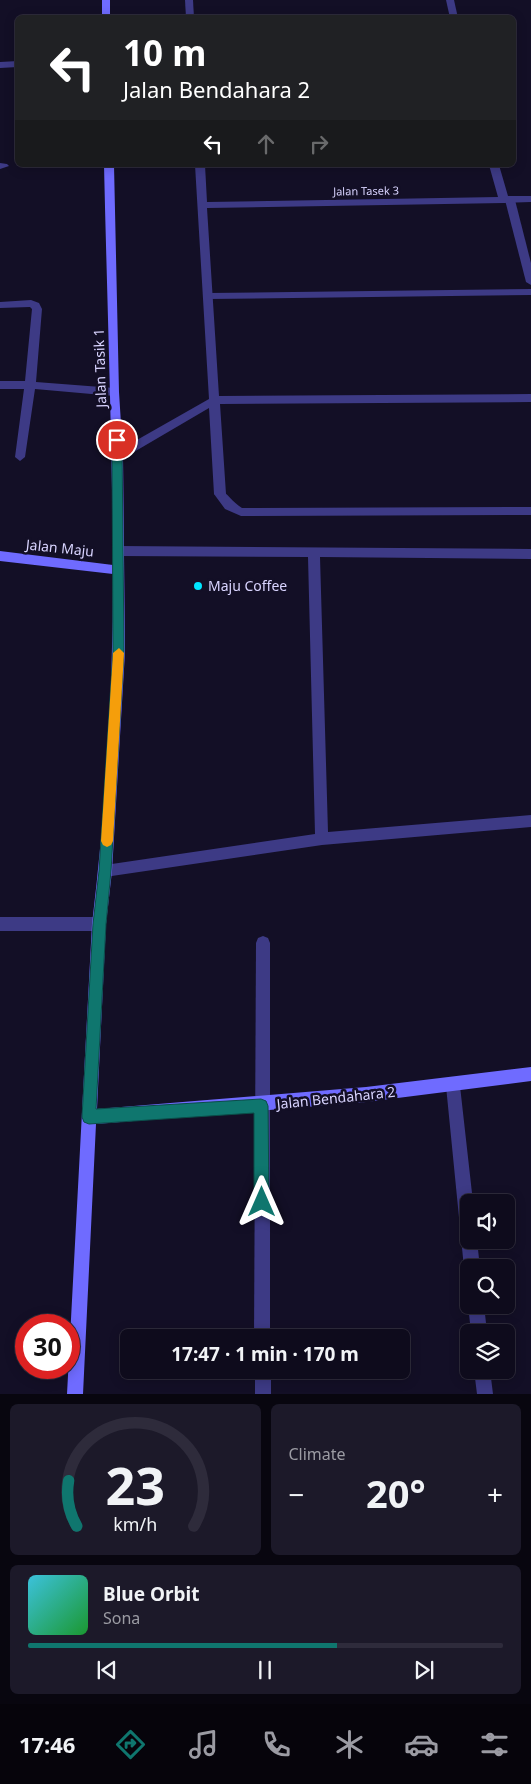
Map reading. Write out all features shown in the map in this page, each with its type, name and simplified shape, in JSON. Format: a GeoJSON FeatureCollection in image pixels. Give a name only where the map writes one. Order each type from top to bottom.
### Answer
{"type":"FeatureCollection","features":[{"type":"Feature","properties":{"kind":"street"},"geometry":{"type":"LineString","coordinates":[[106,0],[106,15]]}},
{"type":"Feature","properties":{"kind":"street"},"geometry":{"type":"LineString","coordinates":[[189,0],[190,15]]}},
{"type":"Feature","properties":{"kind":"street"},"geometry":{"type":"LineString","coordinates":[[450,0],[453,15]]}},
{"type":"Feature","properties":{"kind":"street"},"geometry":{"type":"LineString","coordinates":[[0,65],[15,64]]}},
{"type":"Feature","properties":{"kind":"street","name":"Jalan Tasik 1"},"geometry":{"type":"LineString","coordinates":[[110,167],[114,392],[118,456],[117,570]]}},
{"type":"Feature","properties":{"kind":"street"},"geometry":{"type":"LineString","coordinates":[[200,167],[220,494],[229,506],[241,512],[531,511]]}},
{"type":"Feature","properties":{"kind":"street"},"geometry":{"type":"LineString","coordinates":[[495,167],[507,200],[531,282]]}},
{"type":"Feature","properties":{"kind":"street","name":"Jalan Tasek 3"},"geometry":{"type":"LineString","coordinates":[[202,206],[531,199]]}},
{"type":"Feature","properties":{"kind":"street"},"geometry":{"type":"LineString","coordinates":[[208,296],[531,292]]}},
{"type":"Feature","properties":{"kind":"street"},"geometry":{"type":"LineString","coordinates":[[0,305],[31,303],[35,305],[37,310],[30,385],[20,458]]}},
{"type":"Feature","properties":{"kind":"street"},"geometry":{"type":"LineString","coordinates":[[0,385],[30,385],[114,392]]}},
{"type":"Feature","properties":{"kind":"street"},"geometry":{"type":"LineString","coordinates":[[118,456],[214,400],[531,398]]}},
{"type":"Feature","properties":{"kind":"street"},"geometry":{"type":"LineString","coordinates":[[118,550],[531,554]]}},
{"type":"Feature","properties":{"kind":"street"},"geometry":{"type":"LineString","coordinates":[[314,552],[322,839]]}},
{"type":"Feature","properties":{"kind":"street","name":"Jalan Maju"},"geometry":{"type":"LineString","coordinates":[[0,556],[117,570]]}},
{"type":"Feature","properties":{"kind":"street"},"geometry":{"type":"LineString","coordinates":[[75,1394],[99,924],[105,871],[119,652],[117,570]]}},
{"type":"Feature","properties":{"kind":"street"},"geometry":{"type":"LineString","coordinates":[[105,871],[322,839],[531,821]]}},
{"type":"Feature","properties":{"kind":"street"},"geometry":{"type":"LineString","coordinates":[[0,924],[99,924]]}},
{"type":"Feature","properties":{"kind":"street"},"geometry":{"type":"LineString","coordinates":[[262,943],[262,1329]]}},
{"type":"Feature","properties":{"kind":"street","name":"Jalan Bendahara 2"},"geometry":{"type":"LineString","coordinates":[[89,1117],[261,1106],[453,1086],[531,1074]]}},
{"type":"Feature","properties":{"kind":"street"},"geometry":{"type":"LineString","coordinates":[[453,1086],[464,1194]]}},
{"type":"Feature","properties":{"kind":"street"},"geometry":{"type":"LineString","coordinates":[[263,1379],[263,1394]]}},
{"type":"Feature","properties":{"kind":"street"},"geometry":{"type":"LineString","coordinates":[[483,1379],[485,1394]]}},
{"type":"Feature","properties":{"kind":"slow traffic"},"geometry":{"type":"LineString","coordinates":[[107,841],[119,653]]}},
{"type":"Feature","properties":{"kind":"place","name":"Maju Coffee"},"geometry":{"type":"Point","coordinates":[198,586]}},
{"type":"Feature","properties":{"kind":"route"},"geometry":{"type":"LineString","coordinates":[[117,440],[119,652],[105,871],[99,924],[89,1117],[261,1106],[262,1202]]}}]}
